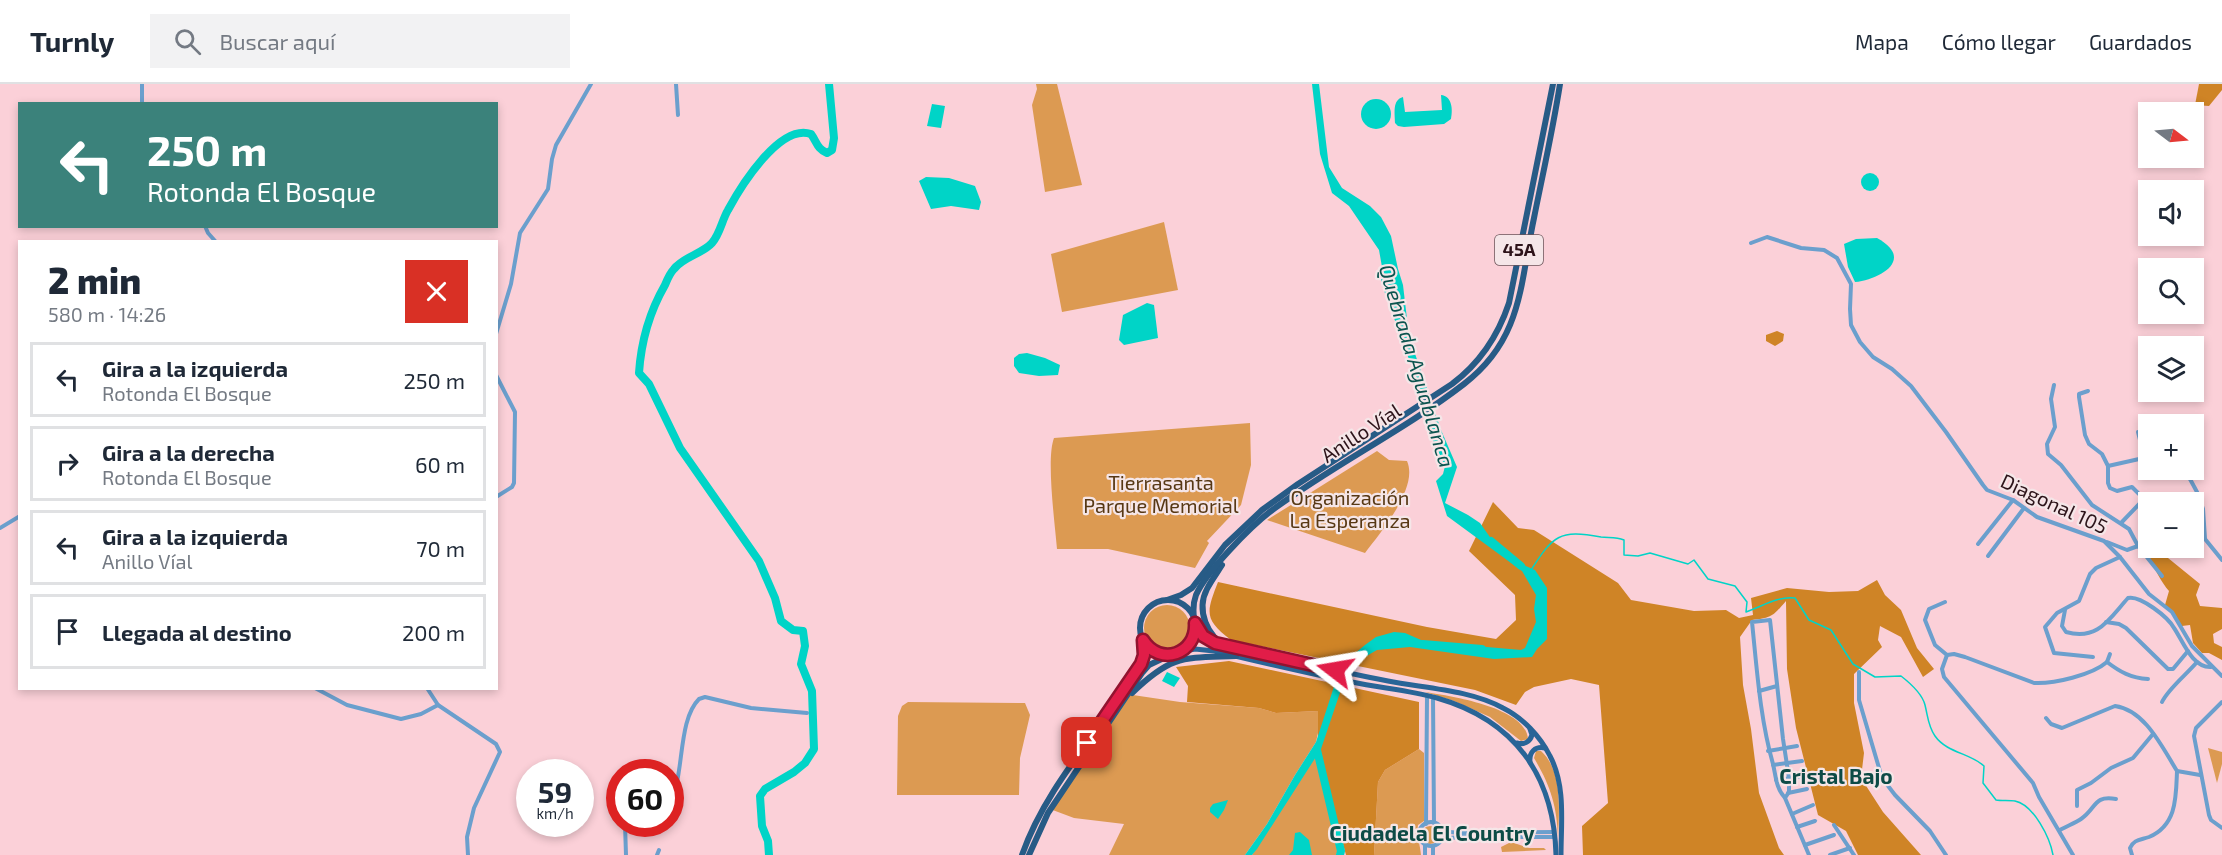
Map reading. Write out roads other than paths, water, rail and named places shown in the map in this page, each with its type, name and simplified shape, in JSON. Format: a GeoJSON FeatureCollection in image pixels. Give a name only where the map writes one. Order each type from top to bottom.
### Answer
{"type":"FeatureCollection","features":[{"type":"Feature","properties":{"kind":"highway","name":"Anillo Víal"},"geometry":{"type":"LineString","coordinates":[[1194,620],[1193,606],[1197,592],[1233,547],[1271,512],[1422,413],[1481,357],[1496,335],[1512,290],[1553,84]]}},
{"type":"Feature","properties":{"kind":"highway","name":"Anillo Víal"},"geometry":{"type":"LineString","coordinates":[[1167,600],[1182,595],[1192,588],[1225,545],[1262,510],[1420,405],[1466,383],[1491,357],[1508,330],[1522,290],[1530,233],[1560,84]]}},
{"type":"Feature","properties":{"kind":"highway"},"geometry":{"type":"LineString","coordinates":[[1226,556],[1207,589],[1203,605],[1204,617],[1211,632],[1227,646]]}},
{"type":"Feature","properties":{"kind":"highway"},"geometry":{"type":"LineString","coordinates":[[1022,855],[1033,826],[1048,800],[1141,664],[1144,655],[1140,625],[1144,614],[1152,605],[1167,600],[1183,604],[1194,620],[1192,640],[1180,652],[1146,668],[1048,813],[1029,855]]}},
{"type":"Feature","properties":{"kind":"highway"},"geometry":{"type":"LineString","coordinates":[[1143,640],[1152,651],[1168,656]]}},
{"type":"Feature","properties":{"kind":"highway"},"geometry":{"type":"LineString","coordinates":[[1120,706],[1148,678],[1176,661],[1202,656],[1236,656]]}},
{"type":"Feature","properties":{"kind":"main road"},"geometry":{"type":"LineString","coordinates":[[1194,620],[1205,638],[1227,646],[1352,674],[1480,698],[1504,708],[1529,727],[1545,748],[1553,764],[1559,783],[1561,855]]}},
{"type":"Feature","properties":{"kind":"main road"},"geometry":{"type":"LineString","coordinates":[[1180,652],[1199,649],[1350,682],[1430,696],[1478,714],[1501,729],[1515,742],[1539,776],[1548,799],[1556,855]]}},
{"type":"Feature","properties":{"kind":"main road"},"geometry":{"type":"LineString","coordinates":[[1515,742],[1520,744],[1528,742],[1532,735],[1529,727]]}},
{"type":"Feature","properties":{"kind":"main road"},"geometry":{"type":"LineString","coordinates":[[1530,762],[1533,750],[1539,747],[1545,748]]}},
{"type":"Feature","properties":{"kind":"street"},"geometry":{"type":"LineString","coordinates":[[142,84],[142,102]]}},
{"type":"Feature","properties":{"kind":"street"},"geometry":{"type":"LineString","coordinates":[[498,327],[511,284],[520,233],[548,189],[556,145],[591,84]]}},
{"type":"Feature","properties":{"kind":"street"},"geometry":{"type":"LineString","coordinates":[[676,84],[678,115]]}},
{"type":"Feature","properties":{"kind":"street","name":"Diagonal 105"},"geometry":{"type":"LineString","coordinates":[[1751,243],[1767,237],[1801,249],[1818,248],[1832,253],[1851,284],[1851,325],[1860,342],[1874,357],[1911,386],[1987,490],[2013,500],[2037,517],[2104,541],[2120,557],[2149,594],[2175,615],[2192,646],[2222,676]]}},
{"type":"Feature","properties":{"kind":"street"},"geometry":{"type":"LineString","coordinates":[[498,378],[505,388],[515,416],[514,483],[512,488],[498,496]]}},
{"type":"Feature","properties":{"kind":"street"},"geometry":{"type":"LineString","coordinates":[[2054,385],[2051,399],[2055,427],[2047,444],[2048,454],[2061,465],[2092,505],[2129,529],[2138,546],[2127,550],[2104,541]]}},
{"type":"Feature","properties":{"kind":"street"},"geometry":{"type":"LineString","coordinates":[[2088,391],[2079,394],[2085,435],[2089,444],[2102,454],[2108,466],[2110,488],[2117,491],[2132,487],[2144,499],[2121,523]]}},
{"type":"Feature","properties":{"kind":"street"},"geometry":{"type":"LineString","coordinates":[[2108,466],[2138,459]]}},
{"type":"Feature","properties":{"kind":"street"},"geometry":{"type":"LineString","coordinates":[[2191,480],[2203,509],[2205,540],[2222,560]]}},
{"type":"Feature","properties":{"kind":"street"},"geometry":{"type":"LineString","coordinates":[[1978,544],[2013,500]]}},
{"type":"Feature","properties":{"kind":"street"},"geometry":{"type":"LineString","coordinates":[[1988,556],[2024,508]]}},
{"type":"Feature","properties":{"kind":"street"},"geometry":{"type":"LineString","coordinates":[[0,528],[18,517]]}},
{"type":"Feature","properties":{"kind":"street"},"geometry":{"type":"LineString","coordinates":[[2093,657],[2079,654],[2055,654],[2045,627],[2057,613],[2079,601],[2090,574],[2096,568],[2120,557]]}},
{"type":"Feature","properties":{"kind":"street"},"geometry":{"type":"LineString","coordinates":[[2148,558],[2162,576]]}},
{"type":"Feature","properties":{"kind":"street"},"geometry":{"type":"LineString","coordinates":[[2065,610],[2062,626],[2067,633],[2082,635],[2094,633],[2128,598],[2141,599],[2173,625],[2197,662],[2212,667]]}},
{"type":"Feature","properties":{"kind":"street"},"geometry":{"type":"LineString","coordinates":[[1945,602],[1929,609],[1925,620],[1935,645],[1947,655],[1965,657],[2034,683],[2064,680],[2094,671],[2107,662],[2110,654]]}},
{"type":"Feature","properties":{"kind":"street"},"geometry":{"type":"LineString","coordinates":[[1789,792],[1770,620],[1752,622],[1768,751],[1776,780],[1809,855]]}},
{"type":"Feature","properties":{"kind":"street"},"geometry":{"type":"LineString","coordinates":[[2106,622],[2120,624],[2126,628],[2168,669],[2173,669],[2188,651]]}},
{"type":"Feature","properties":{"kind":"street"},"geometry":{"type":"LineString","coordinates":[[1947,655],[1942,669],[1944,677],[2033,783],[2038,797],[2073,855]]}},
{"type":"Feature","properties":{"kind":"street"},"geometry":{"type":"LineString","coordinates":[[2107,662],[2133,678],[2148,680]]}},
{"type":"Feature","properties":{"kind":"street"},"geometry":{"type":"LineString","coordinates":[[2162,702],[2167,692],[2177,686],[2197,662]]}},
{"type":"Feature","properties":{"kind":"street"},"geometry":{"type":"LineString","coordinates":[[1859,672],[1859,700],[1882,778],[1930,831],[1946,855]]}},
{"type":"Feature","properties":{"kind":"street"},"geometry":{"type":"LineString","coordinates":[[1759,691],[1777,686]]}},
{"type":"Feature","properties":{"kind":"street"},"geometry":{"type":"LineString","coordinates":[[319,690],[347,705],[401,719],[420,714],[438,705]]}},
{"type":"Feature","properties":{"kind":"street"},"geometry":{"type":"LineString","coordinates":[[428,690],[438,705],[496,744],[500,752],[474,808],[467,837],[468,855]]}},
{"type":"Feature","properties":{"kind":"street"},"geometry":{"type":"LineString","coordinates":[[1430,696],[1434,823],[1442,831],[1459,833],[1554,834]]}},
{"type":"Feature","properties":{"kind":"street"},"geometry":{"type":"LineString","coordinates":[[1426,824],[1430,696]]}},
{"type":"Feature","properties":{"kind":"street"},"geometry":{"type":"LineString","coordinates":[[681,759],[688,722],[693,707],[699,699],[705,698],[761,710],[807,713]]}},
{"type":"Feature","properties":{"kind":"street"},"geometry":{"type":"LineString","coordinates":[[2222,702],[2196,728],[2195,732],[2200,775],[2210,819],[2222,828]]}},
{"type":"Feature","properties":{"kind":"street"},"geometry":{"type":"LineString","coordinates":[[2046,718],[2051,724],[2062,728],[2117,706],[2137,715],[2153,734],[2177,771],[2171,819],[2157,832],[2134,842],[2130,848],[2132,855]]}},
{"type":"Feature","properties":{"kind":"street"},"geometry":{"type":"LineString","coordinates":[[2077,806],[2077,790],[2111,768],[2133,758],[2153,734]]}},
{"type":"Feature","properties":{"kind":"street"},"geometry":{"type":"LineString","coordinates":[[1768,751],[1797,746]]}},
{"type":"Feature","properties":{"kind":"street"},"geometry":{"type":"LineString","coordinates":[[1773,765],[1803,761]]}},
{"type":"Feature","properties":{"kind":"street"},"geometry":{"type":"LineString","coordinates":[[2177,771],[2200,775]]}},
{"type":"Feature","properties":{"kind":"street"},"geometry":{"type":"LineString","coordinates":[[1776,780],[1806,776]]}},
{"type":"Feature","properties":{"kind":"street"},"geometry":{"type":"LineString","coordinates":[[1783,796],[1789,792],[1807,789]]}},
{"type":"Feature","properties":{"kind":"street"},"geometry":{"type":"LineString","coordinates":[[2060,830],[2082,818],[2103,798],[2116,799]]}},
{"type":"Feature","properties":{"kind":"street"},"geometry":{"type":"LineString","coordinates":[[1792,814],[1813,805]]}},
{"type":"Feature","properties":{"kind":"street"},"geometry":{"type":"LineString","coordinates":[[1797,827],[1815,821]]}},
{"type":"Feature","properties":{"kind":"street"},"geometry":{"type":"LineString","coordinates":[[1425,855],[1425,844],[1419,835],[1422,827],[1434,823]]}},
{"type":"Feature","properties":{"kind":"street"},"geometry":{"type":"LineString","coordinates":[[1834,825],[1854,855]]}},
{"type":"Feature","properties":{"kind":"street"},"geometry":{"type":"LineString","coordinates":[[1441,839],[1442,831]]}},
{"type":"Feature","properties":{"kind":"street"},"geometry":{"type":"LineString","coordinates":[[1433,855],[1433,846],[1441,839],[1554,834]]}},
{"type":"Feature","properties":{"kind":"street"},"geometry":{"type":"LineString","coordinates":[[1805,845],[1834,835]]}},
{"type":"Feature","properties":{"kind":"street"},"geometry":{"type":"LineString","coordinates":[[625,837],[626,855]]}},
{"type":"Feature","properties":{"kind":"street"},"geometry":{"type":"LineString","coordinates":[[1425,844],[1433,846]]}},
{"type":"Feature","properties":{"kind":"street"},"geometry":{"type":"LineString","coordinates":[[1830,855],[1850,848]]}},
{"type":"Feature","properties":{"kind":"water"},"geometry":{"type":"Polygon","coordinates":[[[1312,84],[1319,84],[1329,167],[1342,188],[1370,206],[1381,217],[1391,236],[1403,285],[1409,336],[1441,430],[1457,467],[1445,503],[1480,523],[1497,547],[1512,560],[1535,570],[1547,588],[1547,639],[1532,657],[1494,659],[1410,647],[1377,650],[1349,666],[1321,749],[1257,849],[1252,855],[1245,855],[1267,824],[1316,742],[1341,665],[1365,645],[1376,637],[1394,632],[1405,633],[1444,650],[1487,647],[1521,650],[1525,648],[1536,622],[1534,609],[1536,595],[1522,571],[1447,516],[1436,481],[1443,474],[1446,462],[1381,282],[1382,267],[1379,250],[1349,206],[1332,193],[1320,154],[1312,84]]]}},
{"type":"Feature","properties":{"kind":"water"},"geometry":{"type":"Polygon","coordinates":[[[1441,95],[1450,100],[1452,107],[1451,119],[1444,124],[1404,127],[1395,123],[1395,107],[1399,99],[1403,97],[1405,112],[1442,110],[1441,95]]]}},
{"type":"Feature","properties":{"kind":"water"},"geometry":{"type":"Polygon","coordinates":[[[1376,99],[1387,103],[1391,114],[1387,125],[1376,129],[1365,125],[1361,114],[1365,103],[1376,99]]]}},
{"type":"Feature","properties":{"kind":"water"},"geometry":{"type":"Polygon","coordinates":[[[932,104],[945,106],[941,128],[927,126],[932,104]]]}},
{"type":"Feature","properties":{"kind":"water"},"geometry":{"type":"Polygon","coordinates":[[[1870,173],[1876,176],[1879,182],[1876,188],[1870,191],[1864,188],[1861,182],[1864,176],[1870,173]]]}},
{"type":"Feature","properties":{"kind":"water"},"geometry":{"type":"Polygon","coordinates":[[[926,177],[949,178],[975,186],[981,202],[979,210],[951,206],[931,209],[919,181],[926,177]]]}},
{"type":"Feature","properties":{"kind":"water"},"geometry":{"type":"Polygon","coordinates":[[[1877,238],[1888,246],[1893,253],[1894,260],[1890,267],[1875,277],[1855,282],[1848,267],[1844,244],[1856,239],[1877,238]]]}},
{"type":"Feature","properties":{"kind":"water"},"geometry":{"type":"Polygon","coordinates":[[[1147,303],[1154,305],[1158,338],[1124,345],[1119,340],[1123,315],[1147,303]]]}},
{"type":"Feature","properties":{"kind":"water"},"geometry":{"type":"Polygon","coordinates":[[[1027,353],[1060,365],[1058,375],[1039,376],[1019,373],[1014,366],[1014,358],[1019,354],[1027,353]]]}},
{"type":"Feature","properties":{"kind":"water"},"geometry":{"type":"Polygon","coordinates":[[[1167,672],[1180,678],[1174,687],[1162,681],[1167,672]]]}},
{"type":"Feature","properties":{"kind":"water"},"geometry":{"type":"Polygon","coordinates":[[[1228,800],[1218,819],[1210,812],[1213,804],[1228,800]]]}},
{"type":"Feature","properties":{"kind":"water"},"geometry":{"type":"Polygon","coordinates":[[[1300,832],[1309,840],[1312,855],[1289,855],[1293,850],[1295,833],[1300,832]]]}},
{"type":"Feature","properties":{"kind":"waterway"},"geometry":{"type":"LineString","coordinates":[[769,855],[768,841],[762,826],[760,796],[765,789],[805,763],[814,749],[812,691],[801,664],[805,646],[803,631],[793,630],[781,621],[775,598],[759,561],[680,448],[649,384],[639,373],[647,327],[670,275],[682,261],[712,243],[734,199],[763,159],[787,138],[799,133],[811,134],[819,147],[827,153],[832,150],[834,138],[829,84]]}},
{"type":"Feature","properties":{"kind":"waterway","name":"Quebrada Aguablanca"},"geometry":{"type":"LineString","coordinates":[[1423,395],[1431,427],[1446,459]]}},
{"type":"Feature","properties":{"kind":"waterway"},"geometry":{"type":"LineString","coordinates":[[1531,570],[1545,549],[1558,538],[1575,534],[1587,535],[1624,540],[1624,555],[1638,556],[1650,553],[1688,564],[1694,560],[1708,579],[1735,586],[1747,602],[1746,612],[1777,600],[1795,598],[1809,620],[1831,630],[1853,664],[1875,677],[1901,676],[1912,685],[1923,701],[1935,736],[1952,750],[1984,766],[1983,783],[1996,800],[2015,801],[2035,815],[2045,831],[2053,855]]}},
{"type":"Feature","properties":{"kind":"waterway","name":"Quebrada Aguablanca"},"geometry":{"type":"LineString","coordinates":[[1491,541],[1521,566]]}},
{"type":"Feature","properties":{"kind":"waterway","name":"Quebrada Aguablanca"},"geometry":{"type":"LineString","coordinates":[[1423,644],[1482,649]]}},
{"type":"Feature","properties":{"kind":"waterway"},"geometry":{"type":"LineString","coordinates":[[1317,750],[1341,851],[1340,855]]}},
{"type":"Feature","properties":{"kind":"district","name":"Cristal Bajo"},"geometry":{"type":"Point","coordinates":[1836,777]}},
{"type":"Feature","properties":{"kind":"district","name":"Ciudadela El Country"},"geometry":{"type":"Point","coordinates":[1432,834]}},
{"type":"Feature","properties":{"kind":"park label","name":"Tierrasanta Parque Memorial"},"geometry":{"type":"Point","coordinates":[1161,494]}},
{"type":"Feature","properties":{"kind":"park label","name":"Organización La Esperanza"},"geometry":{"type":"Point","coordinates":[1350,510]}}]}
